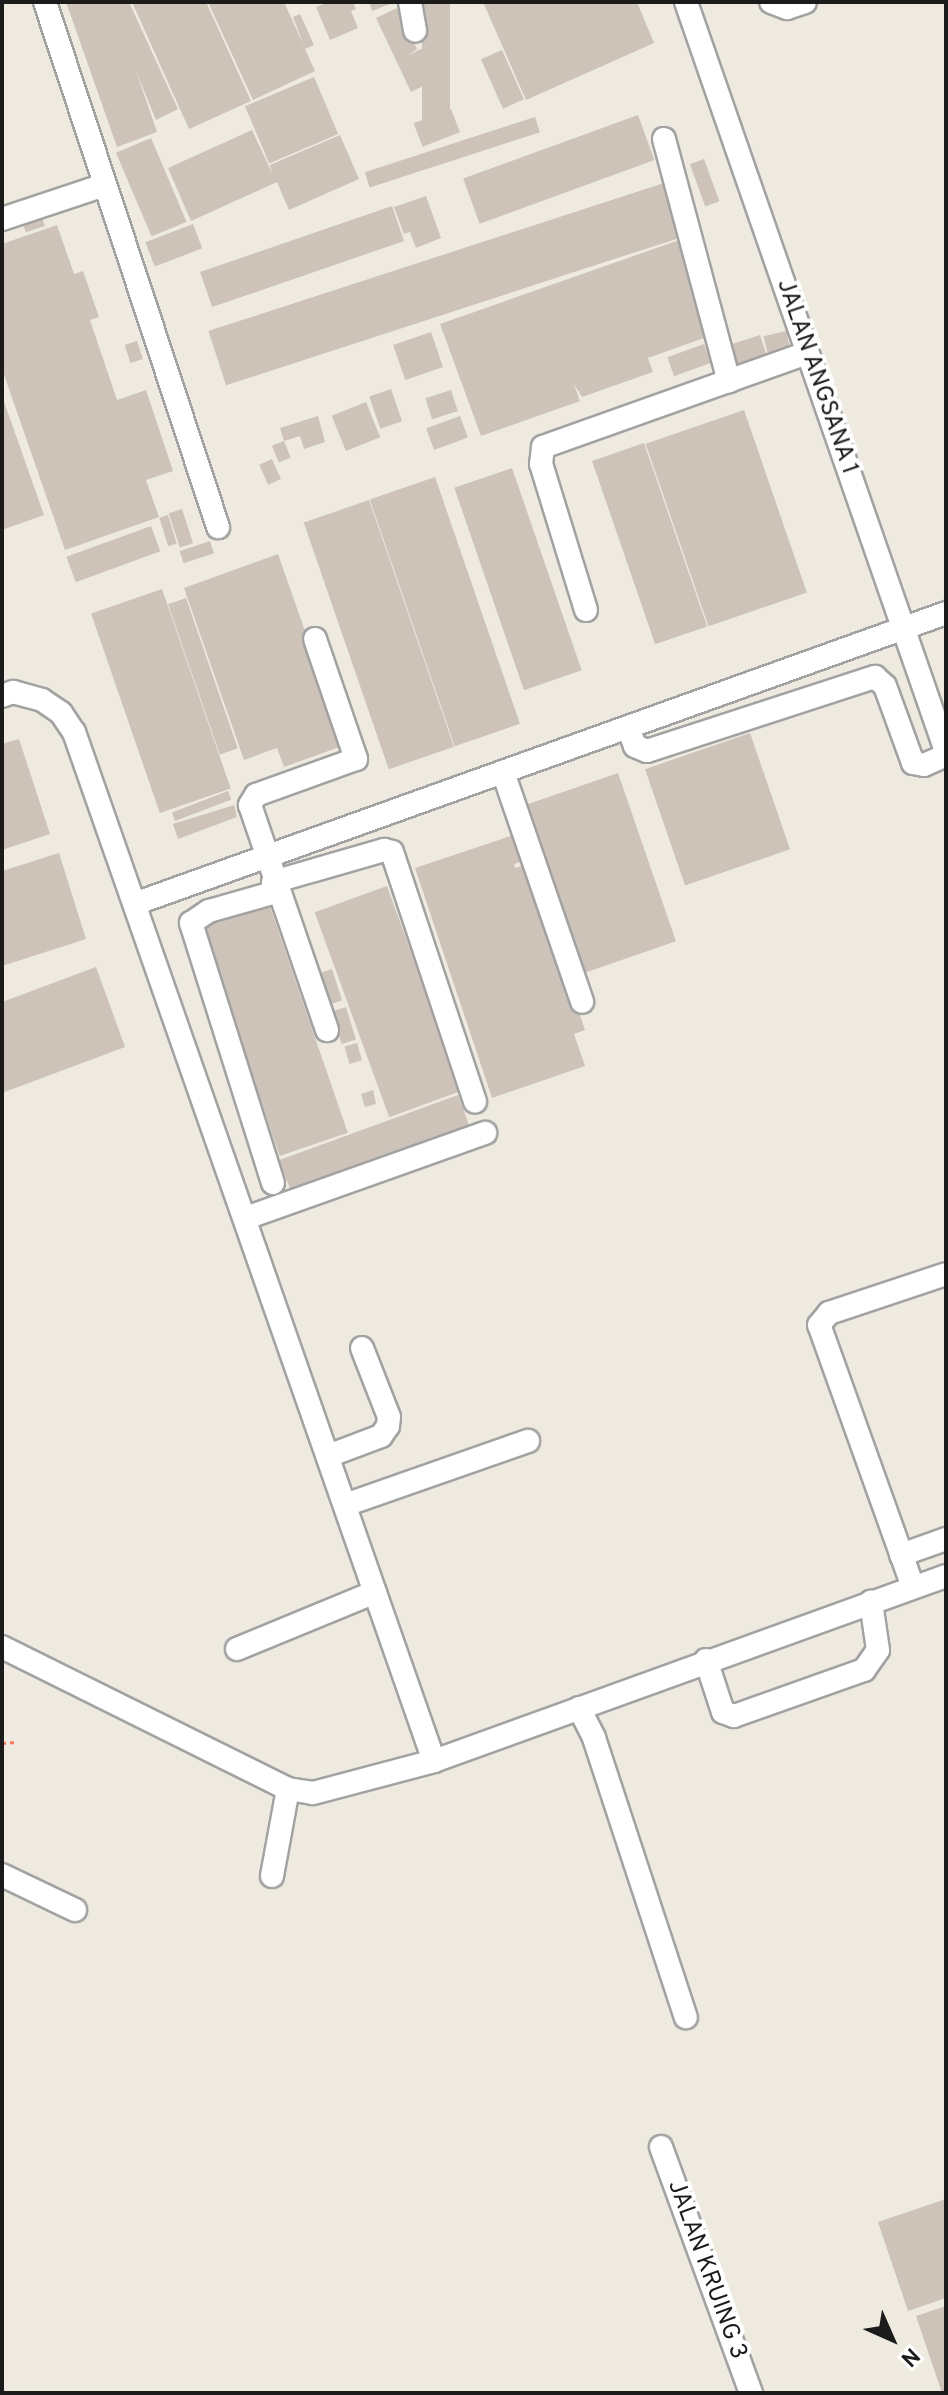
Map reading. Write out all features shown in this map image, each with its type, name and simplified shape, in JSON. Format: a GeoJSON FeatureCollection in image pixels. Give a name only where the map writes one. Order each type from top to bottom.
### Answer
{"type":"FeatureCollection","features":[{"type":"Feature","properties":{"kind":"street"},"geometry":{"type":"LineString","coordinates":[[45,2],[218,527]]}},
{"type":"Feature","properties":{"kind":"street"},"geometry":{"type":"LineString","coordinates":[[410,2],[415,31]]}},
{"type":"Feature","properties":{"kind":"street","name":"JALAN ANGSANA 1"},"geometry":{"type":"LineString","coordinates":[[686,2],[946,753]]}},
{"type":"Feature","properties":{"kind":"street"},"geometry":{"type":"LineString","coordinates":[[771,2],[787,8],[805,2]]}},
{"type":"Feature","properties":{"kind":"street"},"geometry":{"type":"LineString","coordinates":[[664,139],[729,381]]}},
{"type":"Feature","properties":{"kind":"street"},"geometry":{"type":"LineString","coordinates":[[2,219],[104,185]]}},
{"type":"Feature","properties":{"kind":"street"},"geometry":{"type":"LineString","coordinates":[[586,610],[540,452],[554,441],[807,353]]}},
{"type":"Feature","properties":{"kind":"street"},"geometry":{"type":"LineString","coordinates":[[137,903],[946,613]]}},
{"type":"Feature","properties":{"kind":"street"},"geometry":{"type":"LineString","coordinates":[[315,639],[356,759],[251,800],[264,858],[327,1030]]}},
{"type":"Feature","properties":{"kind":"street"},"geometry":{"type":"LineString","coordinates":[[628,727],[635,746],[647,751],[875,677],[885,686],[913,763],[924,765],[946,753]]}},
{"type":"Feature","properties":{"kind":"street"},"geometry":{"type":"LineString","coordinates":[[2,696],[13,692],[42,700],[61,713],[74,732],[137,903],[434,1761]]}},
{"type":"Feature","properties":{"kind":"street"},"geometry":{"type":"LineString","coordinates":[[503,772],[582,1002]]}},
{"type":"Feature","properties":{"kind":"street"},"geometry":{"type":"LineString","coordinates":[[273,1183],[191,923],[209,911],[384,850],[392,852],[475,1102]]}},
{"type":"Feature","properties":{"kind":"street"},"geometry":{"type":"LineString","coordinates":[[246,1218],[485,1133]]}},
{"type":"Feature","properties":{"kind":"street"},"geometry":{"type":"LineString","coordinates":[[913,1587],[819,1325],[829,1313],[946,1274]]}},
{"type":"Feature","properties":{"kind":"street"},"geometry":{"type":"LineString","coordinates":[[328,1456],[381,1436],[388,1426],[362,1348]]}},
{"type":"Feature","properties":{"kind":"street"},"geometry":{"type":"LineString","coordinates":[[345,1505],[528,1441]]}},
{"type":"Feature","properties":{"kind":"street"},"geometry":{"type":"LineString","coordinates":[[901,1555],[946,1539]]}},
{"type":"Feature","properties":{"kind":"street"},"geometry":{"type":"LineString","coordinates":[[2,1647],[288,1789],[313,1793],[434,1761],[706,1660],[946,1576]]}},
{"type":"Feature","properties":{"kind":"street"},"geometry":{"type":"LineString","coordinates":[[237,1649],[375,1592]]}},
{"type":"Feature","properties":{"kind":"street"},"geometry":{"type":"LineString","coordinates":[[706,1660],[728,1716],[777,1701],[871,1664],[878,1650],[871,1602]]}},
{"type":"Feature","properties":{"kind":"street"},"geometry":{"type":"LineString","coordinates":[[579,1708],[594,1738],[686,2017]]}},
{"type":"Feature","properties":{"kind":"street"},"geometry":{"type":"LineString","coordinates":[[272,1876],[288,1789]]}},
{"type":"Feature","properties":{"kind":"street"},"geometry":{"type":"LineString","coordinates":[[2,1875],[75,1910]]}},
{"type":"Feature","properties":{"kind":"street","name":"JALAN KRUING 3"},"geometry":{"type":"LineString","coordinates":[[661,2147],[751,2393]]}},
{"type":"Feature","properties":{"kind":"path"},"geometry":{"type":"LineString","coordinates":[[2,1743],[16,1742]]}},
{"type":"Feature","properties":{"kind":"building"},"geometry":{"type":"Polygon","coordinates":[[[66,2],[129,2],[178,109],[156,120],[136,71],[157,132],[117,147],[66,2]]]}},
{"type":"Feature","properties":{"kind":"building"},"geometry":{"type":"Polygon","coordinates":[[[132,2],[206,2],[251,101],[189,129],[132,2]]]}},
{"type":"Feature","properties":{"kind":"building"},"geometry":{"type":"Polygon","coordinates":[[[208,2],[284,2],[304,46],[293,17],[300,14],[314,45],[305,49],[315,71],[253,100],[208,2]]]}},
{"type":"Feature","properties":{"kind":"building"},"geometry":{"type":"Polygon","coordinates":[[[329,2],[353,2],[356,9],[351,11],[358,28],[330,40],[316,7],[329,2]]]}},
{"type":"Feature","properties":{"kind":"building"},"geometry":{"type":"Polygon","coordinates":[[[369,2],[395,2],[372,11],[369,2]]]}},
{"type":"Feature","properties":{"kind":"building"},"geometry":{"type":"Polygon","coordinates":[[[422,2],[450,2],[450,133],[422,133],[422,2]]]}},
{"type":"Feature","properties":{"kind":"building"},"geometry":{"type":"Polygon","coordinates":[[[483,2],[637,2],[654,43],[526,100],[483,2]]]}},
{"type":"Feature","properties":{"kind":"building"},"geometry":{"type":"Polygon","coordinates":[[[397,8],[417,49],[407,56],[423,48],[437,79],[411,92],[376,18],[397,8]]]}},
{"type":"Feature","properties":{"kind":"building"},"geometry":{"type":"Polygon","coordinates":[[[502,50],[524,99],[503,109],[481,59],[502,50]]]}},
{"type":"Feature","properties":{"kind":"building"},"geometry":{"type":"Polygon","coordinates":[[[314,77],[338,134],[269,163],[245,106],[314,77]]]}},
{"type":"Feature","properties":{"kind":"building"},"geometry":{"type":"Polygon","coordinates":[[[451,109],[460,132],[423,147],[414,123],[451,109]]]}},
{"type":"Feature","properties":{"kind":"building"},"geometry":{"type":"Polygon","coordinates":[[[638,115],[654,160],[480,224],[463,179],[638,115]]]}},
{"type":"Feature","properties":{"kind":"building"},"geometry":{"type":"Polygon","coordinates":[[[535,117],[540,132],[370,188],[365,172],[535,117]]]}},
{"type":"Feature","properties":{"kind":"building"},"geometry":{"type":"Polygon","coordinates":[[[252,130],[272,173],[270,165],[340,135],[359,179],[289,210],[277,182],[191,221],[168,168],[252,130]]]}},
{"type":"Feature","properties":{"kind":"building"},"geometry":{"type":"Polygon","coordinates":[[[151,138],[187,222],[152,237],[116,153],[151,138]]]}},
{"type":"Feature","properties":{"kind":"building"},"geometry":{"type":"Polygon","coordinates":[[[704,159],[719,201],[705,206],[690,164],[704,159]]]}},
{"type":"Feature","properties":{"kind":"building"},"geometry":{"type":"Polygon","coordinates":[[[664,183],[682,237],[226,385],[208,331],[664,183]]]}},
{"type":"Feature","properties":{"kind":"building"},"geometry":{"type":"Polygon","coordinates":[[[426,196],[441,238],[416,248],[410,232],[404,234],[394,207],[426,196]]]}},
{"type":"Feature","properties":{"kind":"building"},"geometry":{"type":"Polygon","coordinates":[[[392,206],[404,241],[212,307],[200,272],[392,206]]]}},
{"type":"Feature","properties":{"kind":"building"},"geometry":{"type":"Polygon","coordinates":[[[39,208],[45,226],[26,232],[20,214],[39,208]]]}},
{"type":"Feature","properties":{"kind":"building"},"geometry":{"type":"Polygon","coordinates":[[[193,224],[202,248],[155,267],[145,242],[193,224]]]}},
{"type":"Feature","properties":{"kind":"building"},"geometry":{"type":"Polygon","coordinates":[[[57,225],[74,274],[83,271],[99,317],[90,320],[117,400],[146,390],[173,471],[146,480],[159,517],[65,550],[2,369],[2,244],[57,225]]]}},
{"type":"Feature","properties":{"kind":"building"},"geometry":{"type":"Polygon","coordinates":[[[682,239],[715,334],[648,358],[653,372],[582,397],[574,384],[580,401],[481,436],[440,324],[682,239]]]}},
{"type":"Feature","properties":{"kind":"building"},"geometry":{"type":"Polygon","coordinates":[[[786,331],[791,352],[769,358],[764,336],[786,331]]]}},
{"type":"Feature","properties":{"kind":"building"},"geometry":{"type":"Polygon","coordinates":[[[431,332],[443,367],[405,380],[393,345],[431,332]]]}},
{"type":"Feature","properties":{"kind":"building"},"geometry":{"type":"Polygon","coordinates":[[[760,335],[768,360],[732,371],[724,347],[760,335]]]}},
{"type":"Feature","properties":{"kind":"building"},"geometry":{"type":"Polygon","coordinates":[[[137,341],[143,359],[131,363],[125,345],[137,341]]]}},
{"type":"Feature","properties":{"kind":"building"},"geometry":{"type":"Polygon","coordinates":[[[704,344],[711,363],[674,376],[667,357],[704,344]]]}},
{"type":"Feature","properties":{"kind":"building"},"geometry":{"type":"Polygon","coordinates":[[[391,389],[402,421],[380,429],[369,396],[391,389]]]}},
{"type":"Feature","properties":{"kind":"building"},"geometry":{"type":"Polygon","coordinates":[[[451,390],[458,411],[432,419],[425,398],[451,390]]]}},
{"type":"Feature","properties":{"kind":"building"},"geometry":{"type":"Polygon","coordinates":[[[2,396],[44,515],[2,530],[2,396]]]}},
{"type":"Feature","properties":{"kind":"building"},"geometry":{"type":"Polygon","coordinates":[[[366,402],[380,437],[346,451],[332,416],[366,402]]]}},
{"type":"Feature","properties":{"kind":"building"},"geometry":{"type":"Polygon","coordinates":[[[744,410],[807,592],[709,626],[646,444],[744,410]]]}},
{"type":"Feature","properties":{"kind":"building"},"geometry":{"type":"Polygon","coordinates":[[[318,416],[325,442],[304,449],[300,436],[284,441],[280,428],[318,416]]]}},
{"type":"Feature","properties":{"kind":"building"},"geometry":{"type":"Polygon","coordinates":[[[460,416],[468,438],[434,450],[426,428],[460,416]]]}},
{"type":"Feature","properties":{"kind":"building"},"geometry":{"type":"Polygon","coordinates":[[[284,441],[291,458],[279,463],[272,446],[284,441]]]}},
{"type":"Feature","properties":{"kind":"building"},"geometry":{"type":"Polygon","coordinates":[[[644,443],[707,626],[655,644],[592,461],[644,443]]]}},
{"type":"Feature","properties":{"kind":"building"},"geometry":{"type":"Polygon","coordinates":[[[272,459],[281,479],[268,485],[259,465],[272,459]]]}},
{"type":"Feature","properties":{"kind":"building"},"geometry":{"type":"Polygon","coordinates":[[[512,468],[582,670],[524,690],[454,488],[512,468]]]}},
{"type":"Feature","properties":{"kind":"building"},"geometry":{"type":"Polygon","coordinates":[[[435,477],[520,724],[455,746],[370,499],[435,477]]]}},
{"type":"Feature","properties":{"kind":"building"},"geometry":{"type":"Polygon","coordinates":[[[369,500],[454,747],[389,769],[304,522],[369,500]]]}},
{"type":"Feature","properties":{"kind":"building"},"geometry":{"type":"Polygon","coordinates":[[[182,509],[193,543],[180,548],[169,513],[182,509]]]}},
{"type":"Feature","properties":{"kind":"building"},"geometry":{"type":"Polygon","coordinates":[[[168,515],[177,544],[168,546],[159,518],[168,515]]]}},
{"type":"Feature","properties":{"kind":"building"},"geometry":{"type":"Polygon","coordinates":[[[151,526],[160,551],[76,582],[66,557],[151,526]]]}},
{"type":"Feature","properties":{"kind":"building"},"geometry":{"type":"Polygon","coordinates":[[[210,541],[214,553],[184,563],[180,551],[210,541]]]}},
{"type":"Feature","properties":{"kind":"building"},"geometry":{"type":"Polygon","coordinates":[[[278,554],[345,745],[284,767],[277,748],[244,760],[184,588],[278,554]]]}},
{"type":"Feature","properties":{"kind":"building"},"geometry":{"type":"Polygon","coordinates":[[[162,589],[231,789],[160,813],[91,613],[162,589]]]}},
{"type":"Feature","properties":{"kind":"building"},"geometry":{"type":"Polygon","coordinates":[[[186,598],[238,748],[220,755],[168,604],[186,598]]]}},
{"type":"Feature","properties":{"kind":"building"},"geometry":{"type":"Polygon","coordinates":[[[750,733],[790,849],[685,885],[645,769],[750,733]]]}},
{"type":"Feature","properties":{"kind":"building"},"geometry":{"type":"Polygon","coordinates":[[[19,739],[50,834],[2,850],[2,744],[19,739]]]}},
{"type":"Feature","properties":{"kind":"building"},"geometry":{"type":"Polygon","coordinates":[[[618,773],[676,941],[583,973],[525,805],[618,773]]]}},
{"type":"Feature","properties":{"kind":"building"},"geometry":{"type":"Polygon","coordinates":[[[228,791],[231,799],[175,821],[172,813],[228,791]]]}},
{"type":"Feature","properties":{"kind":"building"},"geometry":{"type":"Polygon","coordinates":[[[234,805],[237,817],[178,839],[173,824],[234,805]]]}},
{"type":"Feature","properties":{"kind":"building"},"geometry":{"type":"Polygon","coordinates":[[[523,832],[531,859],[514,864],[515,868],[529,864],[585,1030],[574,1034],[585,1066],[492,1098],[415,868],[523,832]]]}},
{"type":"Feature","properties":{"kind":"building"},"geometry":{"type":"Polygon","coordinates":[[[59,853],[86,939],[2,966],[2,871],[59,853]]]}},
{"type":"Feature","properties":{"kind":"building"},"geometry":{"type":"Polygon","coordinates":[[[387,886],[462,1091],[389,1117],[315,912],[387,886]]]}},
{"type":"Feature","properties":{"kind":"building"},"geometry":{"type":"Polygon","coordinates":[[[268,901],[348,1133],[280,1156],[200,924],[268,901]]]}},
{"type":"Feature","properties":{"kind":"building"},"geometry":{"type":"Polygon","coordinates":[[[96,967],[125,1047],[2,1093],[2,1002],[96,967]]]}},
{"type":"Feature","properties":{"kind":"building"},"geometry":{"type":"Polygon","coordinates":[[[332,969],[342,1000],[329,1005],[319,973],[332,969]]]}},
{"type":"Feature","properties":{"kind":"building"},"geometry":{"type":"Polygon","coordinates":[[[346,1007],[356,1040],[342,1044],[332,1011],[346,1007]]]}},
{"type":"Feature","properties":{"kind":"building"},"geometry":{"type":"Polygon","coordinates":[[[357,1043],[362,1060],[349,1064],[345,1047],[357,1043]]]}},
{"type":"Feature","properties":{"kind":"building"},"geometry":{"type":"Polygon","coordinates":[[[373,1090],[376,1104],[365,1107],[361,1094],[373,1090]]]}},
{"type":"Feature","properties":{"kind":"building"},"geometry":{"type":"Polygon","coordinates":[[[458,1095],[469,1126],[291,1191],[279,1160],[458,1095]]]}},
{"type":"Feature","properties":{"kind":"building"},"geometry":{"type":"Polygon","coordinates":[[[946,2199],[946,2298],[908,2311],[878,2222],[946,2199]]]}},
{"type":"Feature","properties":{"kind":"building"},"geometry":{"type":"Polygon","coordinates":[[[946,2306],[946,2393],[942,2393],[916,2316],[946,2306]]]}}]}
